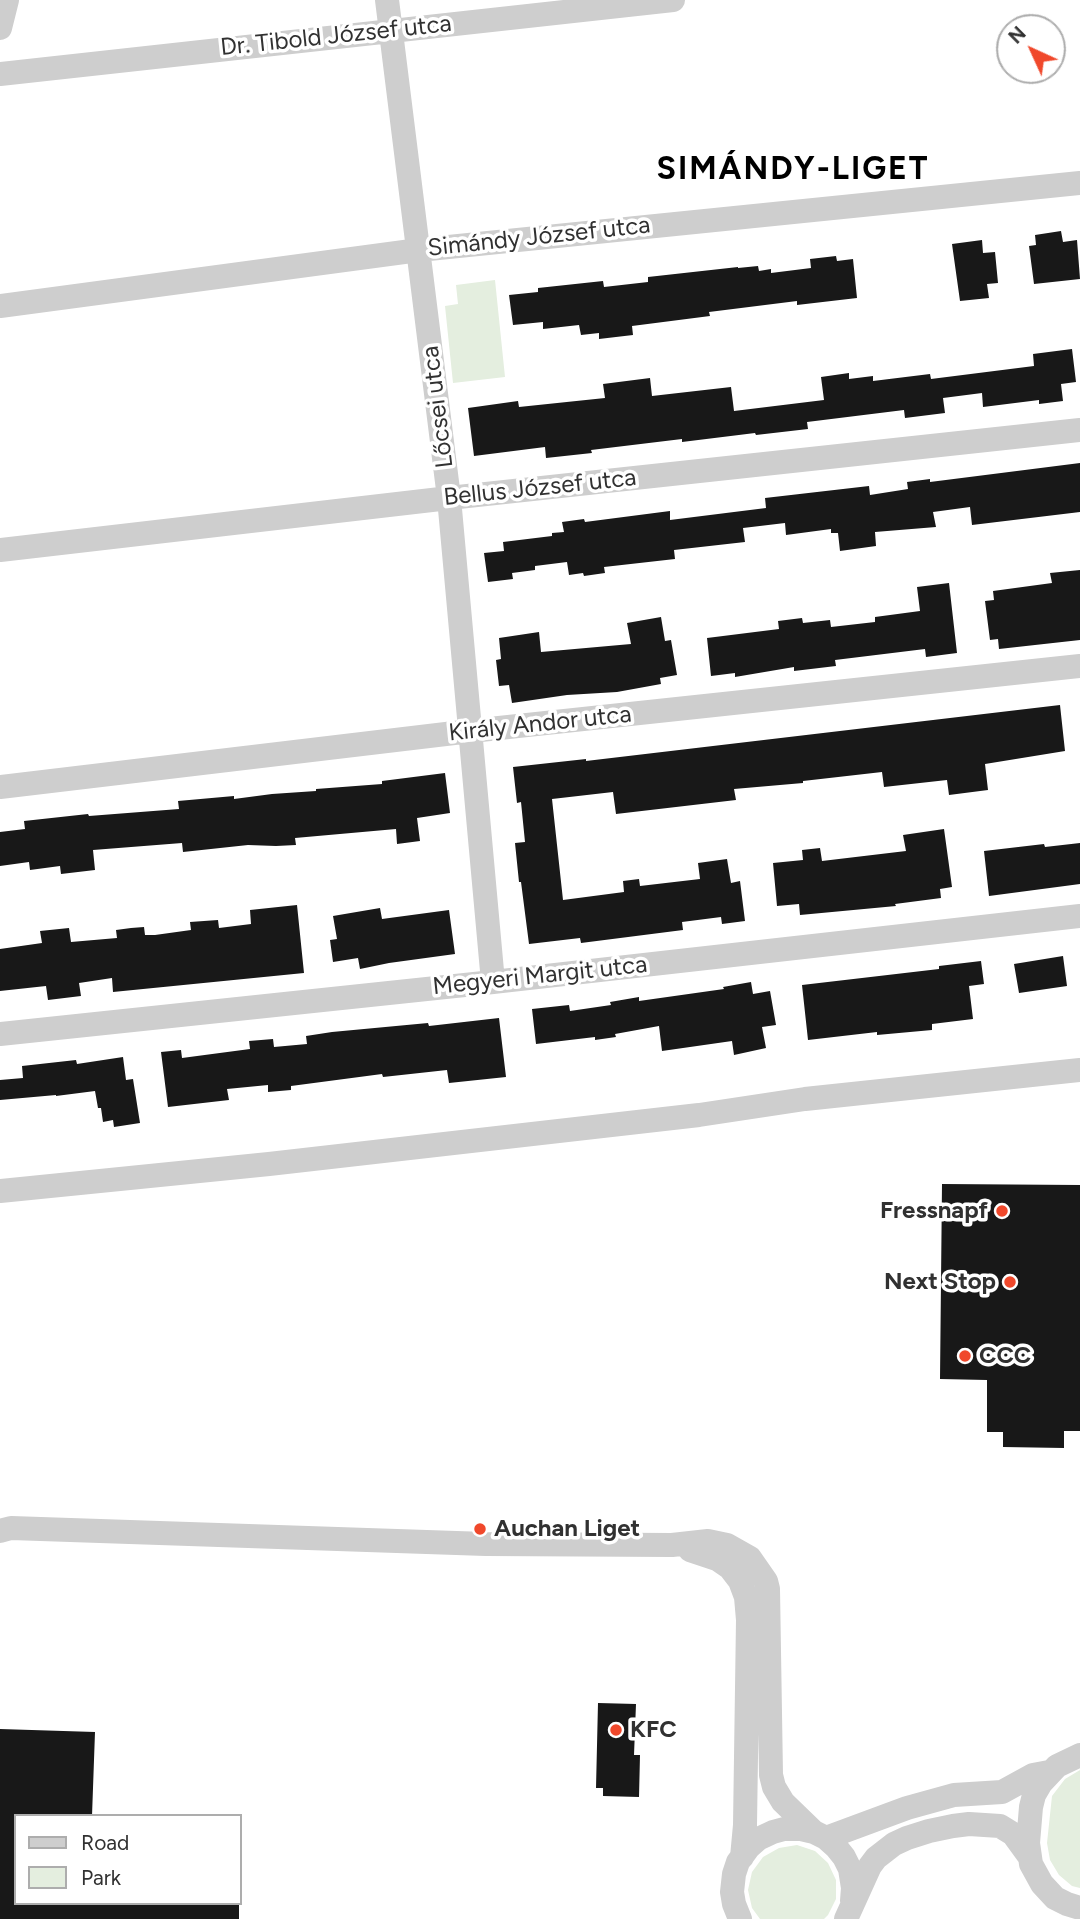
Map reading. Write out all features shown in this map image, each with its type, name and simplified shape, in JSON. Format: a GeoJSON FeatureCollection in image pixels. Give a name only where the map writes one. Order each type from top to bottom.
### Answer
{"type":"FeatureCollection","features":[{"type":"Feature","properties":{"kind":"street"},"geometry":{"type":"LineString","coordinates":[[0,28],[7,0]]}},
{"type":"Feature","properties":{"kind":"street","name":"Lőcsei utca"},"geometry":{"type":"LineString","coordinates":[[387,0],[449,498],[493,982]]}},
{"type":"Feature","properties":{"kind":"street","name":"Dr. Tibold József utca"},"geometry":{"type":"LineString","coordinates":[[0,74],[673,0]]}},
{"type":"Feature","properties":{"kind":"street","name":"Simándy József utca"},"geometry":{"type":"LineString","coordinates":[[0,306],[419,250],[1080,183]]}},
{"type":"Feature","properties":{"kind":"street","name":"Bellus József utca"},"geometry":{"type":"LineString","coordinates":[[0,550],[1080,430]]}},
{"type":"Feature","properties":{"kind":"street","name":"Király Andor utca"},"geometry":{"type":"LineString","coordinates":[[0,787],[471,731],[1080,666]]}},
{"type":"Feature","properties":{"kind":"street","name":"Megyeri Margit utca"},"geometry":{"type":"LineString","coordinates":[[0,1034],[1080,916]]}},
{"type":"Feature","properties":{"kind":"street"},"geometry":{"type":"LineString","coordinates":[[0,1191],[296,1161],[699,1115],[805,1099],[1080,1070]]}},
{"type":"Feature","properties":{"kind":"street"},"geometry":{"type":"LineString","coordinates":[[0,1531],[10,1528],[486,1544],[672,1545],[708,1541],[727,1545],[744,1553],[761,1572],[768,1589],[771,1775],[779,1796],[789,1809],[839,1850],[849,1865],[853,1888],[848,1912]]}},
{"type":"Feature","properties":{"kind":"street"},"geometry":{"type":"LineString","coordinates":[[672,1545],[718,1559],[740,1581],[746,1597],[746,1825],[732,1892],[740,1919]]}},
{"type":"Feature","properties":{"kind":"street"},"geometry":{"type":"LineString","coordinates":[[1080,1755],[1061,1763],[1049,1772],[1036,1791],[1028,1836],[1029,1856],[1035,1875],[1045,1889],[1061,1901],[1080,1908]]}},
{"type":"Feature","properties":{"kind":"street"},"geometry":{"type":"LineString","coordinates":[[741,1857],[754,1843],[773,1832],[790,1828],[820,1835],[954,1795],[1002,1792],[1033,1775],[1049,1772]]}},
{"type":"Feature","properties":{"kind":"street"},"geometry":{"type":"LineString","coordinates":[[848,1912],[876,1858],[894,1843],[929,1831],[970,1825],[1000,1826],[1013,1834],[1029,1856]]}},
{"type":"Feature","properties":{"kind":"green space"},"geometry":{"type":"Polygon","coordinates":[[[495,280],[505,377],[453,383],[445,306],[458,304],[456,285],[495,280]]]}},
{"type":"Feature","properties":{"kind":"green space"},"geometry":{"type":"Polygon","coordinates":[[[1080,1770],[1080,1888],[1072,1886],[1059,1875],[1050,1860],[1047,1843],[1052,1796],[1065,1779],[1080,1770]]]}},
{"type":"Feature","properties":{"kind":"green space"},"geometry":{"type":"Polygon","coordinates":[[[797,1845],[815,1851],[828,1863],[836,1880],[836,1899],[828,1915],[824,1919],[760,1919],[752,1908],[748,1890],[752,1872],[763,1857],[779,1848],[797,1845]]]}},
{"type":"Feature","properties":{"kind":"building"},"geometry":{"type":"Polygon","coordinates":[[[1061,231],[1063,242],[1077,240],[1080,279],[1034,284],[1029,246],[1036,245],[1035,235],[1061,231]]]}},
{"type":"Feature","properties":{"kind":"building"},"geometry":{"type":"Polygon","coordinates":[[[982,240],[983,253],[995,252],[998,283],[987,284],[989,298],[960,301],[952,244],[982,240]]]}},
{"type":"Feature","properties":{"kind":"building"},"geometry":{"type":"Polygon","coordinates":[[[836,256],[837,261],[853,259],[857,298],[797,305],[797,301],[709,312],[710,316],[632,326],[633,335],[599,339],[599,333],[581,335],[579,325],[543,329],[543,322],[513,325],[509,295],[538,292],[538,288],[603,281],[604,287],[648,282],[648,277],[738,267],[758,266],[759,271],[771,269],[771,273],[811,268],[810,259],[836,256]]]}},
{"type":"Feature","properties":{"kind":"building"},"geometry":{"type":"Polygon","coordinates":[[[1072,349],[1076,382],[1061,384],[1063,401],[1039,404],[1039,400],[983,407],[982,393],[943,398],[945,413],[905,418],[904,410],[807,422],[808,429],[682,442],[682,439],[546,458],[545,447],[474,456],[468,408],[518,401],[519,407],[605,398],[603,384],[650,378],[652,396],[731,387],[734,411],[824,400],[821,377],[849,373],[849,379],[873,376],[873,381],[930,374],[931,379],[1034,366],[1033,354],[1072,349]]]}},
{"type":"Feature","properties":{"kind":"building"},"geometry":{"type":"Polygon","coordinates":[[[1080,463],[1080,512],[972,525],[970,507],[933,512],[936,527],[875,532],[876,546],[840,551],[838,533],[831,533],[831,529],[786,535],[785,523],[743,528],[745,542],[674,550],[675,559],[604,567],[605,573],[569,575],[567,562],[535,566],[535,570],[512,573],[513,579],[488,582],[484,553],[504,551],[503,542],[564,532],[562,522],[584,519],[585,522],[670,511],[670,520],[766,508],[765,498],[869,486],[870,495],[908,489],[907,482],[930,479],[930,482],[1080,463]]]}},
{"type":"Feature","properties":{"kind":"building"},"geometry":{"type":"Polygon","coordinates":[[[1080,570],[1080,640],[999,649],[998,639],[990,640],[985,601],[994,600],[993,591],[1052,583],[1050,573],[1080,570]]]}},
{"type":"Feature","properties":{"kind":"building"},"geometry":{"type":"Polygon","coordinates":[[[949,583],[957,653],[926,657],[925,649],[835,660],[836,666],[794,671],[794,667],[735,677],[735,673],[711,676],[707,638],[779,629],[778,621],[802,618],[803,623],[830,620],[831,627],[875,622],[875,617],[920,611],[917,587],[949,583]]]}},
{"type":"Feature","properties":{"kind":"building"},"geometry":{"type":"Polygon","coordinates":[[[661,617],[665,641],[671,640],[677,675],[660,678],[661,684],[617,692],[567,695],[512,703],[509,685],[499,686],[496,660],[501,659],[499,638],[539,632],[541,652],[631,644],[627,623],[661,617]]]}},
{"type":"Feature","properties":{"kind":"building"},"geometry":{"type":"Polygon","coordinates":[[[1060,705],[1065,751],[985,764],[988,790],[949,795],[947,780],[884,787],[882,772],[734,789],[736,800],[616,814],[613,792],[552,799],[563,900],[624,892],[623,881],[639,879],[640,886],[700,879],[698,863],[727,859],[731,883],[740,881],[745,921],[722,924],[721,917],[682,922],[683,930],[581,943],[580,938],[529,944],[515,843],[525,842],[521,802],[517,803],[513,767],[586,761],[1060,705]]]}},
{"type":"Feature","properties":{"kind":"building"},"geometry":{"type":"Polygon","coordinates":[[[445,773],[450,813],[417,818],[420,841],[397,844],[396,829],[295,838],[296,845],[248,845],[183,852],[182,843],[93,850],[95,870],[61,874],[60,866],[30,870],[29,862],[0,866],[0,832],[25,829],[24,821],[179,809],[178,801],[316,791],[382,784],[382,781],[445,773]]]}},
{"type":"Feature","properties":{"kind":"building"},"geometry":{"type":"Polygon","coordinates":[[[944,829],[952,887],[940,889],[941,898],[895,904],[896,906],[800,915],[799,904],[777,906],[773,863],[803,860],[802,850],[820,848],[822,861],[906,851],[903,835],[944,829]]]}},
{"type":"Feature","properties":{"kind":"building"},"geometry":{"type":"Polygon","coordinates":[[[1080,843],[1080,884],[989,896],[984,851],[1080,843]]]}},
{"type":"Feature","properties":{"kind":"building"},"geometry":{"type":"Polygon","coordinates":[[[297,905],[304,973],[113,992],[112,978],[79,983],[81,996],[48,1000],[46,986],[0,991],[0,949],[42,943],[40,931],[69,928],[71,942],[117,938],[116,930],[131,928],[144,927],[145,935],[155,935],[191,930],[190,922],[218,920],[219,928],[251,924],[250,910],[297,905]]]}},
{"type":"Feature","properties":{"kind":"building"},"geometry":{"type":"Polygon","coordinates":[[[380,908],[382,919],[449,910],[455,954],[360,969],[358,958],[333,962],[330,940],[337,939],[333,916],[380,908]]]}},
{"type":"Feature","properties":{"kind":"building"},"geometry":{"type":"Polygon","coordinates":[[[1063,956],[1067,986],[1019,993],[1014,964],[1063,956]]]}},
{"type":"Feature","properties":{"kind":"building"},"geometry":{"type":"Polygon","coordinates":[[[981,961],[984,984],[969,986],[973,1019],[932,1024],[932,1030],[877,1035],[877,1032],[808,1040],[802,985],[939,969],[939,966],[981,961]]]}},
{"type":"Feature","properties":{"kind":"building"},"geometry":{"type":"Polygon","coordinates":[[[751,982],[753,994],[770,991],[776,1025],[762,1027],[766,1048],[734,1055],[732,1041],[662,1051],[659,1026],[615,1034],[616,1037],[536,1044],[532,1009],[569,1005],[570,1011],[611,1005],[610,1002],[639,997],[639,1001],[724,989],[723,987],[751,982]]]}},
{"type":"Feature","properties":{"kind":"building"},"geometry":{"type":"Polygon","coordinates":[[[499,1018],[506,1077],[449,1083],[447,1070],[383,1077],[382,1074],[291,1086],[291,1090],[268,1092],[268,1085],[227,1089],[229,1100],[168,1107],[161,1052],[181,1050],[182,1058],[250,1049],[249,1041],[273,1039],[274,1047],[307,1044],[306,1036],[332,1032],[428,1023],[429,1026],[499,1018]]]}},
{"type":"Feature","properties":{"kind":"building"},"geometry":{"type":"Polygon","coordinates":[[[123,1057],[126,1080],[133,1079],[140,1123],[114,1127],[113,1120],[103,1122],[95,1091],[0,1100],[0,1080],[23,1078],[22,1066],[76,1060],[77,1064],[123,1057]]]}},
{"type":"Feature","properties":{"kind":"building","name":"Next Stop"},"geometry":{"type":"Polygon","coordinates":[[[942,1184],[1080,1185],[1080,1431],[1064,1431],[1064,1448],[1003,1447],[1003,1432],[987,1432],[987,1380],[940,1379],[942,1184]]]}},
{"type":"Feature","properties":{"kind":"building","name":"KFC"},"geometry":{"type":"Polygon","coordinates":[[[598,1703],[636,1704],[634,1755],[640,1755],[639,1797],[603,1796],[603,1788],[596,1788],[598,1703]]]}},
{"type":"Feature","properties":{"kind":"building"},"geometry":{"type":"Polygon","coordinates":[[[0,1729],[95,1732],[92,1814],[14,1814],[14,1905],[239,1905],[239,1919],[0,1919],[0,1729]]]}},
{"type":"Feature","properties":{"kind":"place","name":"Fressnapf"},"geometry":{"type":"Point","coordinates":[1002,1211]}},
{"type":"Feature","properties":{"kind":"place","name":"Next Stop"},"geometry":{"type":"Point","coordinates":[1010,1282]}},
{"type":"Feature","properties":{"kind":"place","name":"CCC"},"geometry":{"type":"Point","coordinates":[965,1356]}},
{"type":"Feature","properties":{"kind":"place","name":"Auchan Liget"},"geometry":{"type":"Point","coordinates":[480,1529]}},
{"type":"Feature","properties":{"kind":"place","name":"KFC"},"geometry":{"type":"Point","coordinates":[616,1730]}},
{"type":"Feature","properties":{"kind":"district","name":"SIMÁNDY-LIGET"},"geometry":{"type":"Point","coordinates":[793,170]}}]}
